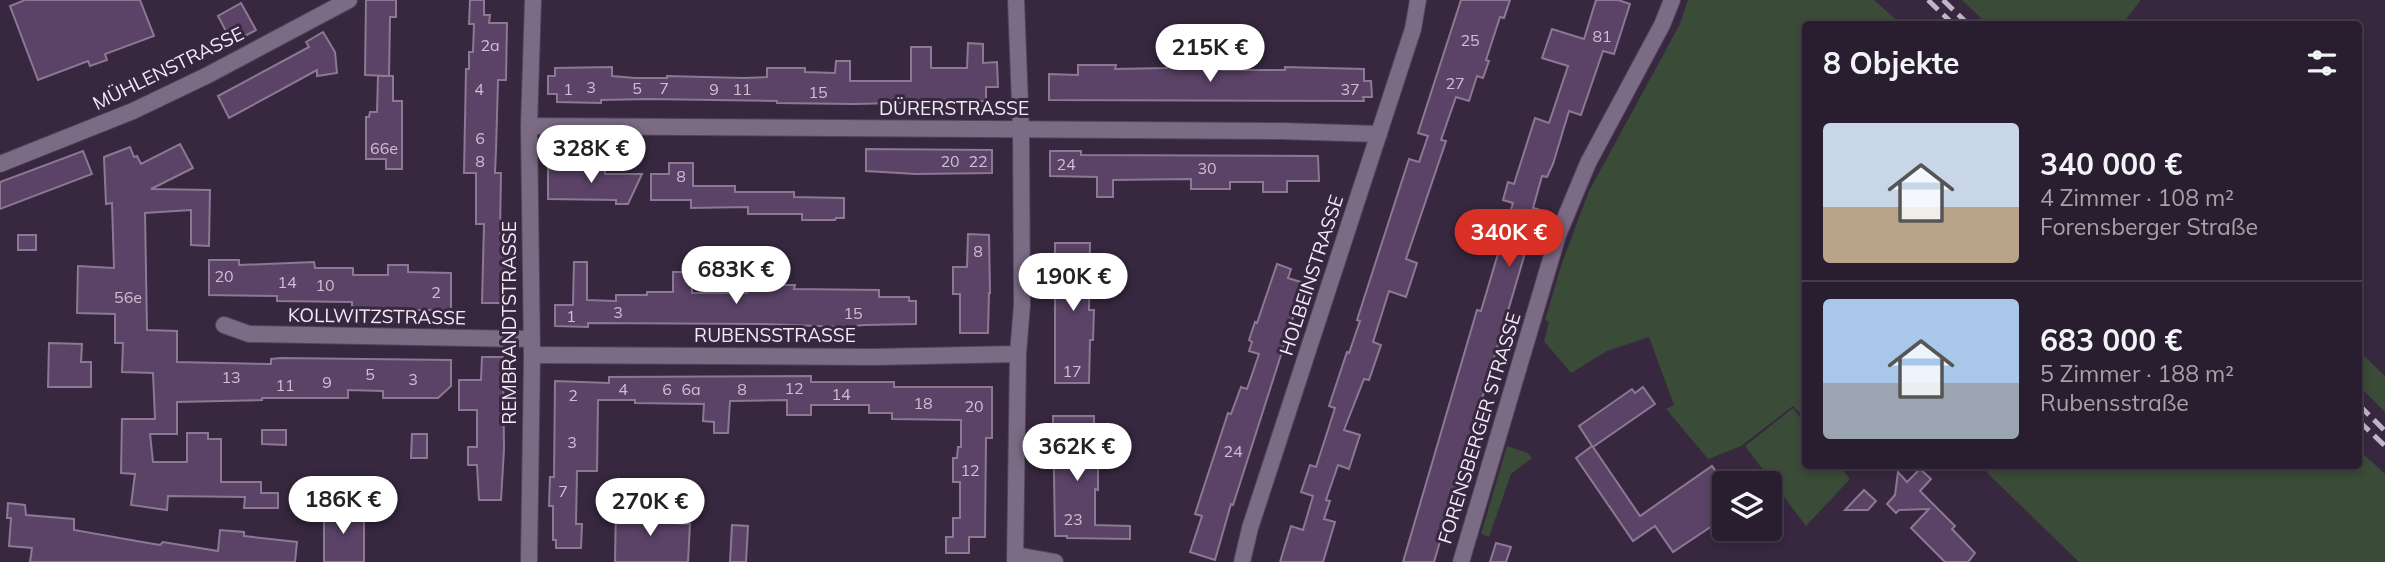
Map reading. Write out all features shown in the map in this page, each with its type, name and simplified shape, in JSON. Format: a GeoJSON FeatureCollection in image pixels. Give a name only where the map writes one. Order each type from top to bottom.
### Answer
{"type":"FeatureCollection","features":[{"type":"Feature","properties":{"kind":"street","name":"MÜHLENSTRASSE"},"geometry":{"type":"LineString","coordinates":[[0,164],[145,105],[208,75],[349,0]]}},
{"type":"Feature","properties":{"kind":"street","name":"REMBRANDTSTRASSE"},"geometry":{"type":"LineString","coordinates":[[529,562],[529,126],[533,0]]}},
{"type":"Feature","properties":{"kind":"street"},"geometry":{"type":"LineString","coordinates":[[1016,0],[1021,130],[1022,305],[1017,354],[1016,558],[1055,562]]}},
{"type":"Feature","properties":{"kind":"street","name":"HOLBEINSTRASSE"},"geometry":{"type":"LineString","coordinates":[[1242,562],[1250,528],[1413,29],[1418,0]]}},
{"type":"Feature","properties":{"kind":"street","name":"FORENSBERGER STRASSE"},"geometry":{"type":"LineString","coordinates":[[1461,562],[1563,223],[1588,163],[1662,25],[1672,0]]}},
{"type":"Feature","properties":{"kind":"street","name":"DÜRERSTRASSE"},"geometry":{"type":"LineString","coordinates":[[529,126],[1305,131],[1379,134]]}},
{"type":"Feature","properties":{"kind":"street","name":"KOLLWITZSTRASSE"},"geometry":{"type":"LineString","coordinates":[[224,325],[249,334],[531,347]]}},
{"type":"Feature","properties":{"kind":"street","name":"RUBENSSTRASSE"},"geometry":{"type":"LineString","coordinates":[[531,347],[873,357],[1017,354]]}},
{"type":"Feature","properties":{"kind":"green space"},"geometry":{"type":"Polygon","coordinates":[[[1688,0],[1874,0],[1898,21],[1802,21],[1802,416],[1793,406],[1741,446],[1708,459],[1666,409],[1674,405],[1649,337],[1607,351],[1571,373],[1544,341],[1549,322],[1545,320],[1562,263],[1589,191],[1680,24],[1688,0]]]}},
{"type":"Feature","properties":{"kind":"green space"},"geometry":{"type":"Polygon","coordinates":[[[1962,0],[2141,0],[2124,21],[1984,21],[1962,0]]]}},
{"type":"Feature","properties":{"kind":"green space"},"geometry":{"type":"Polygon","coordinates":[[[2362,354],[2385,376],[2385,412],[2362,389],[2362,354]]]}},
{"type":"Feature","properties":{"kind":"green space"},"geometry":{"type":"Polygon","coordinates":[[[1793,408],[1802,420],[1802,469],[1842,469],[1850,479],[1806,526],[1782,495],[1782,471],[1764,471],[1745,446],[1793,408]]]}},
{"type":"Feature","properties":{"kind":"green space"},"geometry":{"type":"Polygon","coordinates":[[[1507,446],[1528,453],[1532,458],[1511,474],[1489,537],[1481,534],[1507,446]]]}},
{"type":"Feature","properties":{"kind":"green space"},"geometry":{"type":"Polygon","coordinates":[[[2362,453],[2385,474],[2385,562],[2079,562],[1983,469],[2362,469],[2362,453]]]}},
{"type":"Feature","properties":{"kind":"building"},"geometry":{"type":"Polygon","coordinates":[[[25,0],[140,0],[154,36],[105,54],[107,60],[90,66],[88,61],[38,80],[10,6],[25,0]]]}},
{"type":"Feature","properties":{"kind":"building"},"geometry":{"type":"Polygon","coordinates":[[[366,0],[396,0],[396,17],[390,17],[389,76],[365,75],[366,0]]]}},
{"type":"Feature","properties":{"kind":"building"},"geometry":{"type":"Polygon","coordinates":[[[470,0],[484,0],[484,15],[490,15],[489,23],[507,23],[506,80],[498,80],[495,173],[501,173],[500,233],[506,233],[505,303],[482,303],[484,224],[476,224],[476,173],[464,173],[466,69],[469,69],[469,52],[473,52],[474,24],[469,24],[470,0]]]}},
{"type":"Feature","properties":{"kind":"building"},"geometry":{"type":"Polygon","coordinates":[[[1461,0],[1510,0],[1504,18],[1500,17],[1483,78],[1477,76],[1469,101],[1456,97],[1441,140],[1446,141],[1406,259],[1417,263],[1406,297],[1389,291],[1373,342],[1381,345],[1369,380],[1364,379],[1344,430],[1360,435],[1349,469],[1338,465],[1326,500],[1330,501],[1324,519],[1335,522],[1323,562],[1280,562],[1291,526],[1303,530],[1313,496],[1301,492],[1310,465],[1316,467],[1335,408],[1329,406],[1360,321],[1357,320],[1409,159],[1419,162],[1428,136],[1418,133],[1461,0]]]}},
{"type":"Feature","properties":{"kind":"building"},"geometry":{"type":"Polygon","coordinates":[[[1596,0],[1618,0],[1630,4],[1614,54],[1603,51],[1581,115],[1569,111],[1553,164],[1547,177],[1542,176],[1533,208],[1538,209],[1434,562],[1403,562],[1477,310],[1481,311],[1513,203],[1503,200],[1508,182],[1514,184],[1535,118],[1549,123],[1568,66],[1542,58],[1552,29],[1584,39],[1596,0]]]}},
{"type":"Feature","properties":{"kind":"building"},"geometry":{"type":"Polygon","coordinates":[[[241,3],[256,30],[232,43],[218,16],[241,3]]]}},
{"type":"Feature","properties":{"kind":"building"},"geometry":{"type":"Polygon","coordinates":[[[323,32],[335,52],[337,73],[317,76],[317,70],[229,118],[218,96],[309,47],[306,42],[323,32]]]}},
{"type":"Feature","properties":{"kind":"building"},"geometry":{"type":"Polygon","coordinates":[[[968,43],[983,44],[983,63],[997,62],[998,87],[986,87],[986,101],[854,104],[648,99],[601,100],[601,103],[557,102],[557,94],[548,94],[548,76],[555,76],[555,68],[612,67],[612,76],[635,78],[744,78],[767,77],[767,68],[805,68],[805,72],[835,73],[836,61],[850,61],[850,81],[911,81],[911,47],[931,47],[931,68],[967,68],[968,43]]]}},
{"type":"Feature","properties":{"kind":"building"},"geometry":{"type":"Polygon","coordinates":[[[1167,59],[1183,59],[1183,67],[1222,70],[1285,70],[1285,67],[1364,69],[1364,81],[1371,81],[1372,97],[1363,97],[1364,101],[1049,100],[1049,74],[1078,75],[1078,65],[1116,65],[1115,69],[1167,68],[1167,59]]]}},
{"type":"Feature","properties":{"kind":"building"},"geometry":{"type":"Polygon","coordinates":[[[378,76],[393,76],[393,101],[402,101],[402,169],[386,169],[386,159],[366,159],[366,117],[369,117],[370,112],[377,112],[378,76]]]}},
{"type":"Feature","properties":{"kind":"building"},"geometry":{"type":"Polygon","coordinates":[[[180,144],[193,168],[151,189],[210,190],[209,246],[191,245],[191,210],[145,213],[147,330],[177,331],[177,362],[271,364],[271,359],[281,358],[451,360],[451,386],[438,398],[383,398],[383,391],[348,390],[348,398],[177,402],[177,434],[150,434],[153,462],[187,462],[187,433],[208,433],[208,439],[221,439],[221,482],[261,482],[261,493],[278,493],[278,508],[244,508],[245,497],[168,496],[167,510],[131,505],[135,474],[121,473],[122,419],[155,419],[153,373],[122,372],[123,343],[115,343],[115,314],[77,313],[78,266],[114,268],[112,203],[106,204],[104,157],[130,147],[141,164],[180,144]]]}},
{"type":"Feature","properties":{"kind":"building"},"geometry":{"type":"Polygon","coordinates":[[[866,149],[992,150],[992,173],[916,174],[866,171],[866,149]]]}},
{"type":"Feature","properties":{"kind":"building"},"geometry":{"type":"Polygon","coordinates":[[[83,151],[92,174],[0,209],[0,182],[83,151]]]}},
{"type":"Feature","properties":{"kind":"building"},"geometry":{"type":"Polygon","coordinates":[[[1050,151],[1081,151],[1081,155],[1318,156],[1319,181],[1287,181],[1287,192],[1263,192],[1263,182],[1230,182],[1230,189],[1191,189],[1191,179],[1113,180],[1113,197],[1097,197],[1097,177],[1050,176],[1050,151]]]}},
{"type":"Feature","properties":{"kind":"building"},"geometry":{"type":"Polygon","coordinates":[[[669,163],[693,163],[693,186],[735,186],[735,192],[794,192],[794,197],[844,198],[844,218],[802,220],[802,214],[748,214],[748,207],[691,208],[691,200],[651,200],[651,174],[669,174],[669,163]]]}},
{"type":"Feature","properties":{"kind":"building"},"geometry":{"type":"Polygon","coordinates":[[[548,167],[605,168],[605,174],[642,174],[628,204],[616,204],[616,200],[548,199],[548,167]]]}},
{"type":"Feature","properties":{"kind":"building"},"geometry":{"type":"Polygon","coordinates":[[[968,234],[989,235],[988,333],[960,333],[960,294],[953,294],[953,267],[967,267],[968,234]]]}},
{"type":"Feature","properties":{"kind":"building"},"geometry":{"type":"Polygon","coordinates":[[[18,235],[36,235],[36,250],[18,250],[18,235]]]}},
{"type":"Feature","properties":{"kind":"building"},"geometry":{"type":"Polygon","coordinates":[[[1055,243],[1090,243],[1089,310],[1094,310],[1089,383],[1055,383],[1055,243]]]}},
{"type":"Feature","properties":{"kind":"building"},"geometry":{"type":"Polygon","coordinates":[[[209,260],[239,260],[239,265],[314,262],[315,268],[353,268],[353,275],[388,275],[388,265],[408,265],[408,272],[451,273],[451,310],[352,310],[352,302],[277,301],[277,296],[209,295],[209,260]]]}},
{"type":"Feature","properties":{"kind":"building"},"geometry":{"type":"Polygon","coordinates":[[[574,262],[587,262],[587,300],[616,301],[616,295],[673,292],[673,272],[692,272],[692,293],[747,293],[747,285],[795,285],[794,289],[879,290],[879,297],[909,297],[909,301],[916,301],[916,324],[841,327],[588,323],[588,327],[555,326],[555,305],[573,305],[574,262]]]}},
{"type":"Feature","properties":{"kind":"building"},"geometry":{"type":"Polygon","coordinates":[[[1277,264],[1291,269],[1288,278],[1304,283],[1215,560],[1190,552],[1202,516],[1195,514],[1228,413],[1231,414],[1241,387],[1247,389],[1259,354],[1249,351],[1252,342],[1249,340],[1277,264]]]}},
{"type":"Feature","properties":{"kind":"building"},"geometry":{"type":"Polygon","coordinates":[[[49,343],[82,344],[81,362],[91,362],[91,387],[48,387],[49,343]]]}},
{"type":"Feature","properties":{"kind":"building"},"geometry":{"type":"Polygon","coordinates":[[[482,357],[503,357],[504,449],[501,500],[479,500],[477,465],[468,465],[468,447],[477,447],[477,410],[459,410],[459,380],[481,380],[482,357]]]}},
{"type":"Feature","properties":{"kind":"building"},"geometry":{"type":"Polygon","coordinates":[[[811,376],[811,382],[894,382],[894,387],[992,387],[992,438],[986,438],[985,537],[969,537],[969,553],[946,553],[946,537],[953,537],[953,518],[960,518],[960,482],[953,482],[953,458],[957,458],[958,447],[961,447],[961,420],[892,419],[892,413],[869,413],[869,405],[811,405],[811,415],[787,415],[787,400],[730,401],[728,433],[714,433],[714,422],[703,421],[704,404],[598,400],[597,471],[577,471],[576,524],[582,524],[581,548],[556,548],[556,540],[553,540],[553,506],[549,506],[550,477],[554,477],[555,381],[609,383],[609,377],[811,376]]]}},
{"type":"Feature","properties":{"kind":"building"},"geometry":{"type":"Polygon","coordinates":[[[1643,387],[1655,404],[1593,447],[1640,516],[1712,466],[1716,471],[1712,471],[1712,526],[1673,552],[1655,526],[1633,541],[1576,458],[1592,446],[1579,426],[1632,389],[1635,393],[1643,387]]]}},
{"type":"Feature","properties":{"kind":"building"},"geometry":{"type":"Polygon","coordinates":[[[1053,416],[1094,416],[1094,434],[1087,434],[1087,468],[1098,468],[1095,525],[1130,526],[1130,539],[1055,536],[1053,416]]]}},
{"type":"Feature","properties":{"kind":"building"},"geometry":{"type":"Polygon","coordinates":[[[262,430],[286,430],[286,445],[262,444],[262,430]]]}},
{"type":"Feature","properties":{"kind":"building"},"geometry":{"type":"Polygon","coordinates":[[[412,434],[427,434],[427,458],[411,458],[412,434]]]}},
{"type":"Feature","properties":{"kind":"building"},"geometry":{"type":"Polygon","coordinates":[[[1920,469],[1931,479],[1920,491],[1955,526],[1952,529],[1975,553],[1968,562],[1945,562],[1911,528],[1929,509],[1899,510],[1896,513],[1887,504],[1895,495],[1898,472],[1907,482],[1920,469]]]}},
{"type":"Feature","properties":{"kind":"building"},"geometry":{"type":"Polygon","coordinates":[[[1864,490],[1876,501],[1868,510],[1845,510],[1864,490]]]}},
{"type":"Feature","properties":{"kind":"building"},"geometry":{"type":"Polygon","coordinates":[[[8,503],[25,505],[26,515],[74,519],[74,530],[160,545],[163,542],[218,551],[220,530],[244,532],[244,536],[297,542],[295,562],[30,562],[32,548],[9,546],[11,518],[7,518],[8,503]]]}},
{"type":"Feature","properties":{"kind":"building"},"geometry":{"type":"Polygon","coordinates":[[[324,504],[339,504],[339,514],[364,515],[364,562],[324,562],[324,504]]]}},
{"type":"Feature","properties":{"kind":"building"},"geometry":{"type":"Polygon","coordinates":[[[616,504],[632,504],[631,517],[673,518],[673,523],[690,524],[688,562],[615,562],[616,504]]]}},
{"type":"Feature","properties":{"kind":"building"},"geometry":{"type":"Polygon","coordinates":[[[732,525],[748,526],[746,562],[730,562],[732,525]]]}},
{"type":"Feature","properties":{"kind":"building"},"geometry":{"type":"Polygon","coordinates":[[[1496,543],[1511,547],[1506,562],[1490,562],[1496,543]]]}},
{"type":"Feature","properties":{"kind":"railway"},"geometry":{"type":"LineString","coordinates":[[1928,0],[1950,21]]}},
{"type":"Feature","properties":{"kind":"railway"},"geometry":{"type":"LineString","coordinates":[[1943,0],[1965,21]]}},
{"type":"Feature","properties":{"kind":"railway"},"geometry":{"type":"LineString","coordinates":[[2362,408],[2385,431]]}},
{"type":"Feature","properties":{"kind":"railway"},"geometry":{"type":"LineString","coordinates":[[2362,424],[2385,446]]}}]}
